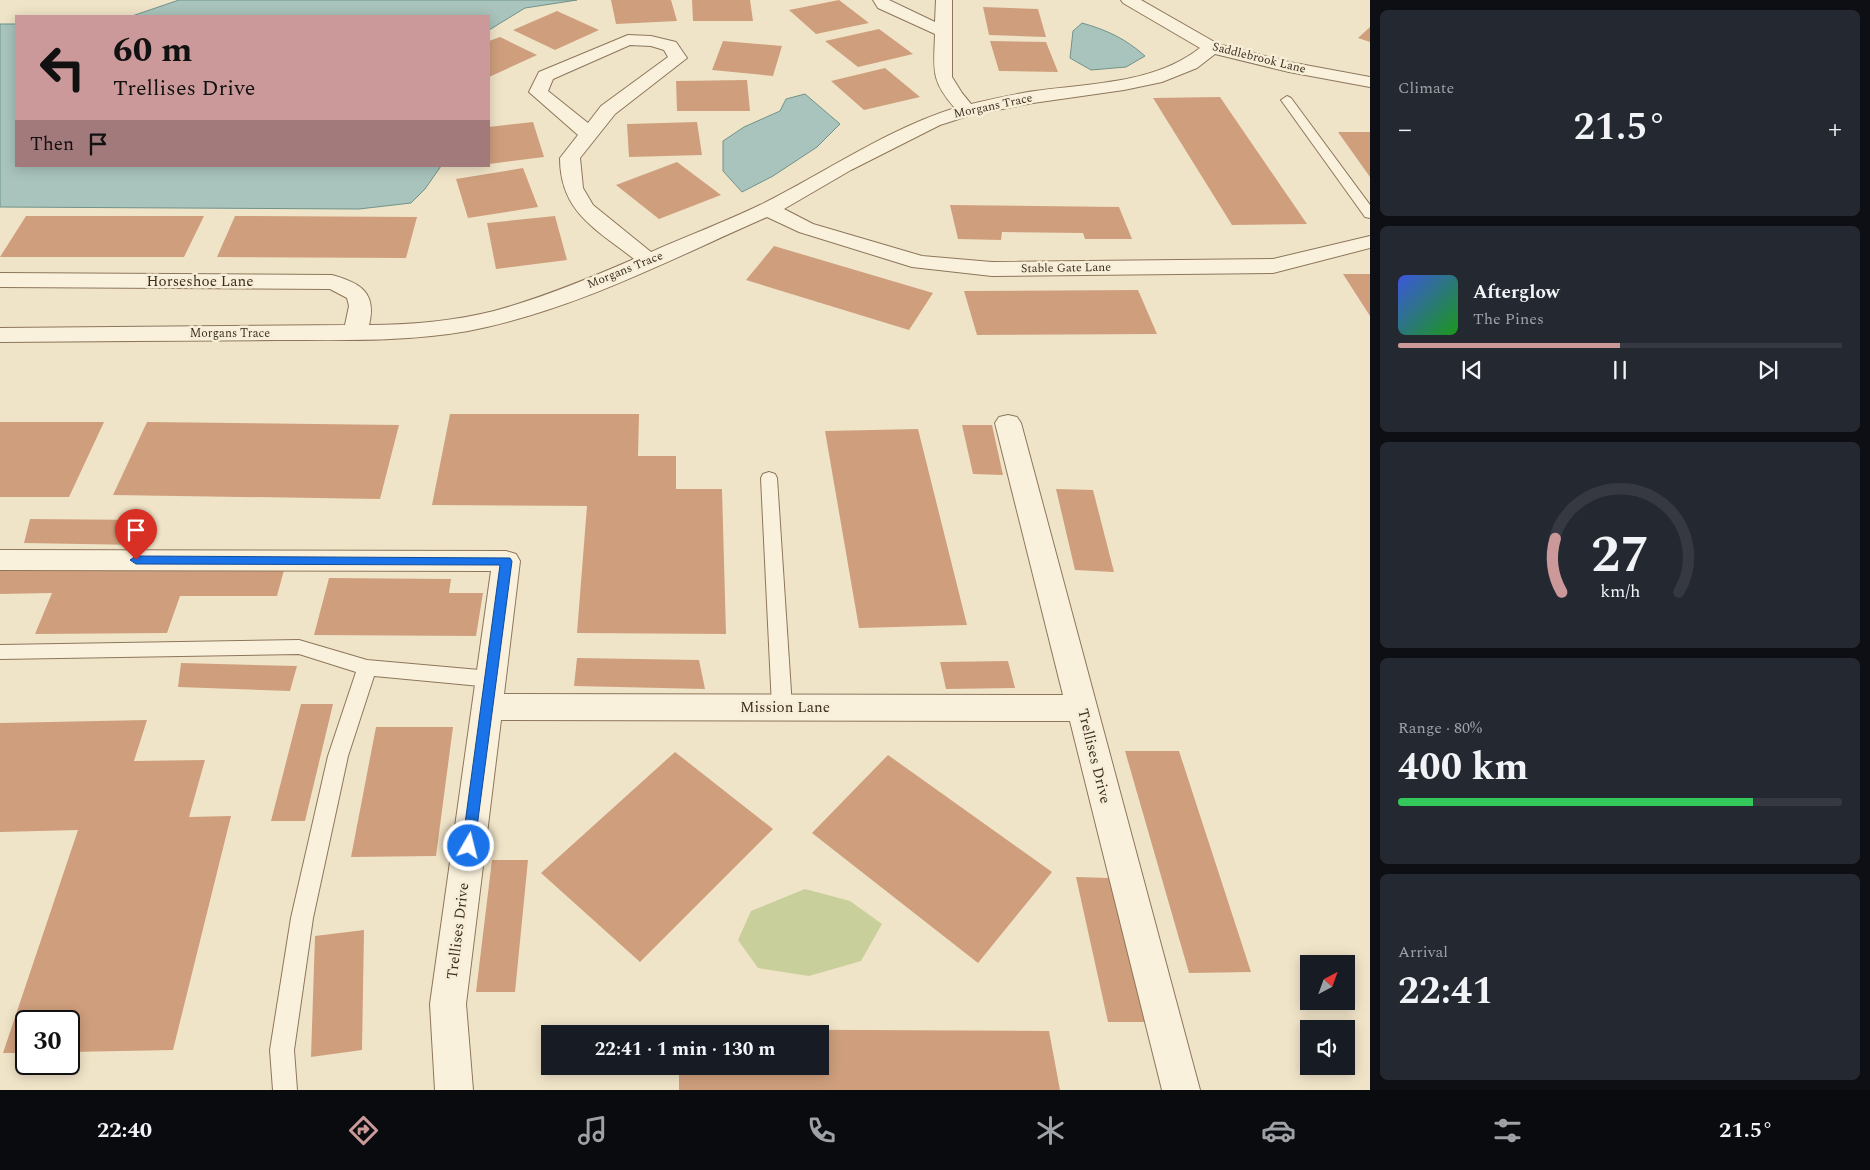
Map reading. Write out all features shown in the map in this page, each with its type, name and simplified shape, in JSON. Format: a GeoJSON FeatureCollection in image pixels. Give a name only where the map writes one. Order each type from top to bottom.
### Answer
{"type":"FeatureCollection","features":[{"type":"Feature","properties":{"kind":"street"},"geometry":{"type":"LineString","coordinates":[[881,0],[884,4],[944,32]]}},
{"type":"Feature","properties":{"kind":"street"},"geometry":{"type":"LineString","coordinates":[[944,0],[943,77],[954,96],[967,110]]}},
{"type":"Feature","properties":{"kind":"street","name":"Saddlebrook Lane"},"geometry":{"type":"LineString","coordinates":[[1128,0],[1212,48],[1289,67],[1370,82]]}},
{"type":"Feature","properties":{"kind":"street"},"geometry":{"type":"LineString","coordinates":[[589,134],[538,92],[545,76],[628,40],[651,41],[670,46],[678,58],[608,110],[570,158],[573,188],[585,209],[649,261]]}},
{"type":"Feature","properties":{"kind":"street","name":"Morgans Trace"},"geometry":{"type":"LineString","coordinates":[[0,335],[426,330],[498,317],[544,303],[649,261],[768,209],[892,140],[933,121],[967,110],[1033,97],[1124,85],[1156,78],[1191,64],[1212,48]]}},
{"type":"Feature","properties":{"kind":"street","name":"Stable Gate Lane"},"geometry":{"type":"LineString","coordinates":[[768,209],[806,228],[920,262],[992,269],[1273,266],[1370,242]]}},
{"type":"Feature","properties":{"kind":"street","name":"Horseshoe Lane"},"geometry":{"type":"LineString","coordinates":[[0,280],[332,282],[343,286],[358,297],[362,310],[355,332]]}},
{"type":"Feature","properties":{"kind":"street","name":"Trellises Drive"},"geometry":{"type":"LineString","coordinates":[[1008,423],[1181,1090]]}},
{"type":"Feature","properties":{"kind":"street","name":"Trellises Drive"},"geometry":{"type":"LineString","coordinates":[[0,560],[506,561],[448,1004],[454,1090]]}},
{"type":"Feature","properties":{"kind":"street","name":"Mission Lane"},"geometry":{"type":"LineString","coordinates":[[489,693],[782,707],[1082,708]]}},
{"type":"Feature","properties":{"kind":"lane"},"geometry":{"type":"LineString","coordinates":[[1287,100],[1370,214]]}},
{"type":"Feature","properties":{"kind":"lane"},"geometry":{"type":"LineString","coordinates":[[769,478],[782,707]]}},
{"type":"Feature","properties":{"kind":"lane"},"geometry":{"type":"LineString","coordinates":[[0,652],[299,647],[367,668],[489,693]]}},
{"type":"Feature","properties":{"kind":"lane"},"geometry":{"type":"LineString","coordinates":[[285,1090],[282,1050],[302,918],[338,756],[367,668]]}},
{"type":"Feature","properties":{"kind":"green space"},"geometry":{"type":"Polygon","coordinates":[[[805,889],[850,901],[882,924],[861,961],[809,976],[758,968],[738,940],[751,911],[805,889]]]}},
{"type":"Feature","properties":{"kind":"water"},"geometry":{"type":"Polygon","coordinates":[[[179,0],[577,0],[525,8],[490,29],[490,15],[135,15],[179,0]]]}},
{"type":"Feature","properties":{"kind":"water"},"geometry":{"type":"Polygon","coordinates":[[[1082,23],[1116,36],[1145,56],[1126,67],[1091,70],[1070,58],[1073,31],[1082,23]]]}},
{"type":"Feature","properties":{"kind":"water"},"geometry":{"type":"Polygon","coordinates":[[[0,24],[15,24],[15,167],[440,167],[425,189],[411,203],[359,209],[0,207],[0,24]]]}},
{"type":"Feature","properties":{"kind":"water"},"geometry":{"type":"Polygon","coordinates":[[[805,94],[840,124],[817,147],[773,176],[742,192],[723,171],[723,141],[744,127],[780,111],[786,99],[805,94]]]}},
{"type":"Feature","properties":{"kind":"building"},"geometry":{"type":"Polygon","coordinates":[[[611,0],[671,0],[677,21],[616,24],[611,0]]]}},
{"type":"Feature","properties":{"kind":"building"},"geometry":{"type":"Polygon","coordinates":[[[692,0],[750,0],[753,21],[693,21],[692,0]]]}},
{"type":"Feature","properties":{"kind":"building"},"geometry":{"type":"Polygon","coordinates":[[[839,0],[869,23],[816,34],[789,10],[839,0]]]}},
{"type":"Feature","properties":{"kind":"building"},"geometry":{"type":"Polygon","coordinates":[[[983,7],[1038,9],[1046,37],[989,35],[983,7]]]}},
{"type":"Feature","properties":{"kind":"building"},"geometry":{"type":"Polygon","coordinates":[[[557,11],[599,30],[555,50],[513,30],[557,11]]]}},
{"type":"Feature","properties":{"kind":"building"},"geometry":{"type":"Polygon","coordinates":[[[1370,27],[1370,42],[1358,38],[1370,27]]]}},
{"type":"Feature","properties":{"kind":"building"},"geometry":{"type":"Polygon","coordinates":[[[879,29],[913,54],[858,67],[825,41],[879,29]]]}},
{"type":"Feature","properties":{"kind":"building"},"geometry":{"type":"Polygon","coordinates":[[[500,37],[537,55],[490,77],[490,41],[500,37]]]}},
{"type":"Feature","properties":{"kind":"building"},"geometry":{"type":"Polygon","coordinates":[[[723,41],[782,46],[773,76],[712,70],[723,41]]]}},
{"type":"Feature","properties":{"kind":"building"},"geometry":{"type":"Polygon","coordinates":[[[990,41],[1046,42],[1058,72],[999,71],[990,41]]]}},
{"type":"Feature","properties":{"kind":"building"},"geometry":{"type":"Polygon","coordinates":[[[885,68],[920,97],[864,110],[831,81],[885,68]]]}},
{"type":"Feature","properties":{"kind":"building"},"geometry":{"type":"Polygon","coordinates":[[[747,80],[750,111],[677,111],[676,81],[747,80]]]}},
{"type":"Feature","properties":{"kind":"building"},"geometry":{"type":"Polygon","coordinates":[[[1220,97],[1307,224],[1232,225],[1153,98],[1220,97]]]}},
{"type":"Feature","properties":{"kind":"building"},"geometry":{"type":"Polygon","coordinates":[[[533,122],[544,157],[490,164],[490,127],[533,122]]]}},
{"type":"Feature","properties":{"kind":"building"},"geometry":{"type":"Polygon","coordinates":[[[697,122],[702,155],[629,157],[627,124],[697,122]]]}},
{"type":"Feature","properties":{"kind":"building"},"geometry":{"type":"Polygon","coordinates":[[[1338,132],[1370,132],[1370,177],[1338,132]]]}},
{"type":"Feature","properties":{"kind":"building"},"geometry":{"type":"Polygon","coordinates":[[[677,162],[721,195],[659,219],[616,185],[677,162]]]}},
{"type":"Feature","properties":{"kind":"building"},"geometry":{"type":"Polygon","coordinates":[[[523,168],[538,207],[468,218],[456,179],[523,168]]]}},
{"type":"Feature","properties":{"kind":"building"},"geometry":{"type":"Polygon","coordinates":[[[950,205],[1119,207],[1132,239],[1085,239],[1083,233],[1002,232],[1001,240],[958,239],[950,205]]]}},
{"type":"Feature","properties":{"kind":"building"},"geometry":{"type":"Polygon","coordinates":[[[26,216],[204,216],[184,257],[0,257],[26,216]]]}},
{"type":"Feature","properties":{"kind":"building"},"geometry":{"type":"Polygon","coordinates":[[[235,216],[417,217],[406,258],[217,257],[235,216]]]}},
{"type":"Feature","properties":{"kind":"building"},"geometry":{"type":"Polygon","coordinates":[[[555,216],[567,260],[496,269],[487,223],[555,216]]]}},
{"type":"Feature","properties":{"kind":"building"},"geometry":{"type":"Polygon","coordinates":[[[774,246],[933,293],[909,330],[746,280],[774,246]]]}},
{"type":"Feature","properties":{"kind":"building"},"geometry":{"type":"Polygon","coordinates":[[[1343,274],[1370,274],[1370,316],[1343,274]]]}},
{"type":"Feature","properties":{"kind":"building"},"geometry":{"type":"Polygon","coordinates":[[[1138,290],[1157,334],[977,335],[964,291],[1138,290]]]}},
{"type":"Feature","properties":{"kind":"building"},"geometry":{"type":"Polygon","coordinates":[[[450,414],[639,414],[638,456],[676,456],[676,489],[722,489],[726,634],[577,633],[587,506],[432,505],[450,414]]]}},
{"type":"Feature","properties":{"kind":"building"},"geometry":{"type":"Polygon","coordinates":[[[0,422],[104,422],[69,497],[0,497],[0,422]]]}},
{"type":"Feature","properties":{"kind":"building"},"geometry":{"type":"Polygon","coordinates":[[[147,422],[399,425],[380,499],[113,495],[147,422]]]}},
{"type":"Feature","properties":{"kind":"building"},"geometry":{"type":"Polygon","coordinates":[[[962,425],[992,425],[1003,475],[973,474],[962,425]]]}},
{"type":"Feature","properties":{"kind":"building"},"geometry":{"type":"Polygon","coordinates":[[[918,429],[967,625],[859,628],[825,431],[918,429]]]}},
{"type":"Feature","properties":{"kind":"building"},"geometry":{"type":"Polygon","coordinates":[[[1056,489],[1093,490],[1114,572],[1075,570],[1056,489]]]}},
{"type":"Feature","properties":{"kind":"building"},"geometry":{"type":"Polygon","coordinates":[[[30,519],[149,520],[139,545],[24,543],[30,519]]]}},
{"type":"Feature","properties":{"kind":"building"},"geometry":{"type":"Polygon","coordinates":[[[0,570],[284,570],[277,596],[180,596],[167,633],[35,634],[52,593],[0,594],[0,570]]]}},
{"type":"Feature","properties":{"kind":"building"},"geometry":{"type":"Polygon","coordinates":[[[329,578],[451,579],[449,593],[483,593],[476,636],[314,635],[329,578]]]}},
{"type":"Feature","properties":{"kind":"building"},"geometry":{"type":"Polygon","coordinates":[[[577,658],[699,660],[705,689],[574,686],[577,658]]]}},
{"type":"Feature","properties":{"kind":"building"},"geometry":{"type":"Polygon","coordinates":[[[1008,661],[1015,688],[946,689],[940,662],[1008,661]]]}},
{"type":"Feature","properties":{"kind":"building"},"geometry":{"type":"Polygon","coordinates":[[[181,663],[297,666],[290,691],[178,687],[181,663]]]}},
{"type":"Feature","properties":{"kind":"building"},"geometry":{"type":"Polygon","coordinates":[[[301,704],[333,704],[305,821],[271,821],[301,704]]]}},
{"type":"Feature","properties":{"kind":"building"},"geometry":{"type":"Polygon","coordinates":[[[147,720],[134,761],[205,760],[189,817],[231,816],[173,1050],[80,1052],[80,1010],[17,1010],[78,830],[0,832],[0,723],[147,720]]]}},
{"type":"Feature","properties":{"kind":"building"},"geometry":{"type":"Polygon","coordinates":[[[376,727],[453,727],[436,856],[351,857],[376,727]]]}},
{"type":"Feature","properties":{"kind":"building"},"geometry":{"type":"Polygon","coordinates":[[[1125,751],[1179,751],[1251,972],[1189,973],[1125,751]]]}},
{"type":"Feature","properties":{"kind":"building"},"geometry":{"type":"Polygon","coordinates":[[[675,752],[773,829],[640,962],[541,873],[675,752]]]}},
{"type":"Feature","properties":{"kind":"building"},"geometry":{"type":"Polygon","coordinates":[[[888,755],[1052,872],[978,963],[812,833],[888,755]]]}},
{"type":"Feature","properties":{"kind":"building"},"geometry":{"type":"Polygon","coordinates":[[[492,860],[528,860],[515,992],[476,992],[492,860]]]}},
{"type":"Feature","properties":{"kind":"building"},"geometry":{"type":"Polygon","coordinates":[[[1076,877],[1110,878],[1145,1022],[1108,1022],[1076,877]]]}},
{"type":"Feature","properties":{"kind":"building"},"geometry":{"type":"Polygon","coordinates":[[[364,930],[362,1050],[311,1057],[315,936],[364,930]]]}},
{"type":"Feature","properties":{"kind":"building"},"geometry":{"type":"Polygon","coordinates":[[[15,1017],[15,1053],[3,1053],[15,1017]]]}},
{"type":"Feature","properties":{"kind":"building"},"geometry":{"type":"Polygon","coordinates":[[[829,1030],[1049,1031],[1060,1090],[679,1090],[679,1075],[829,1075],[829,1030]]]}},
{"type":"Feature","properties":{"kind":"route"},"geometry":{"type":"LineString","coordinates":[[136,560],[506,561],[469,846]]}}]}
